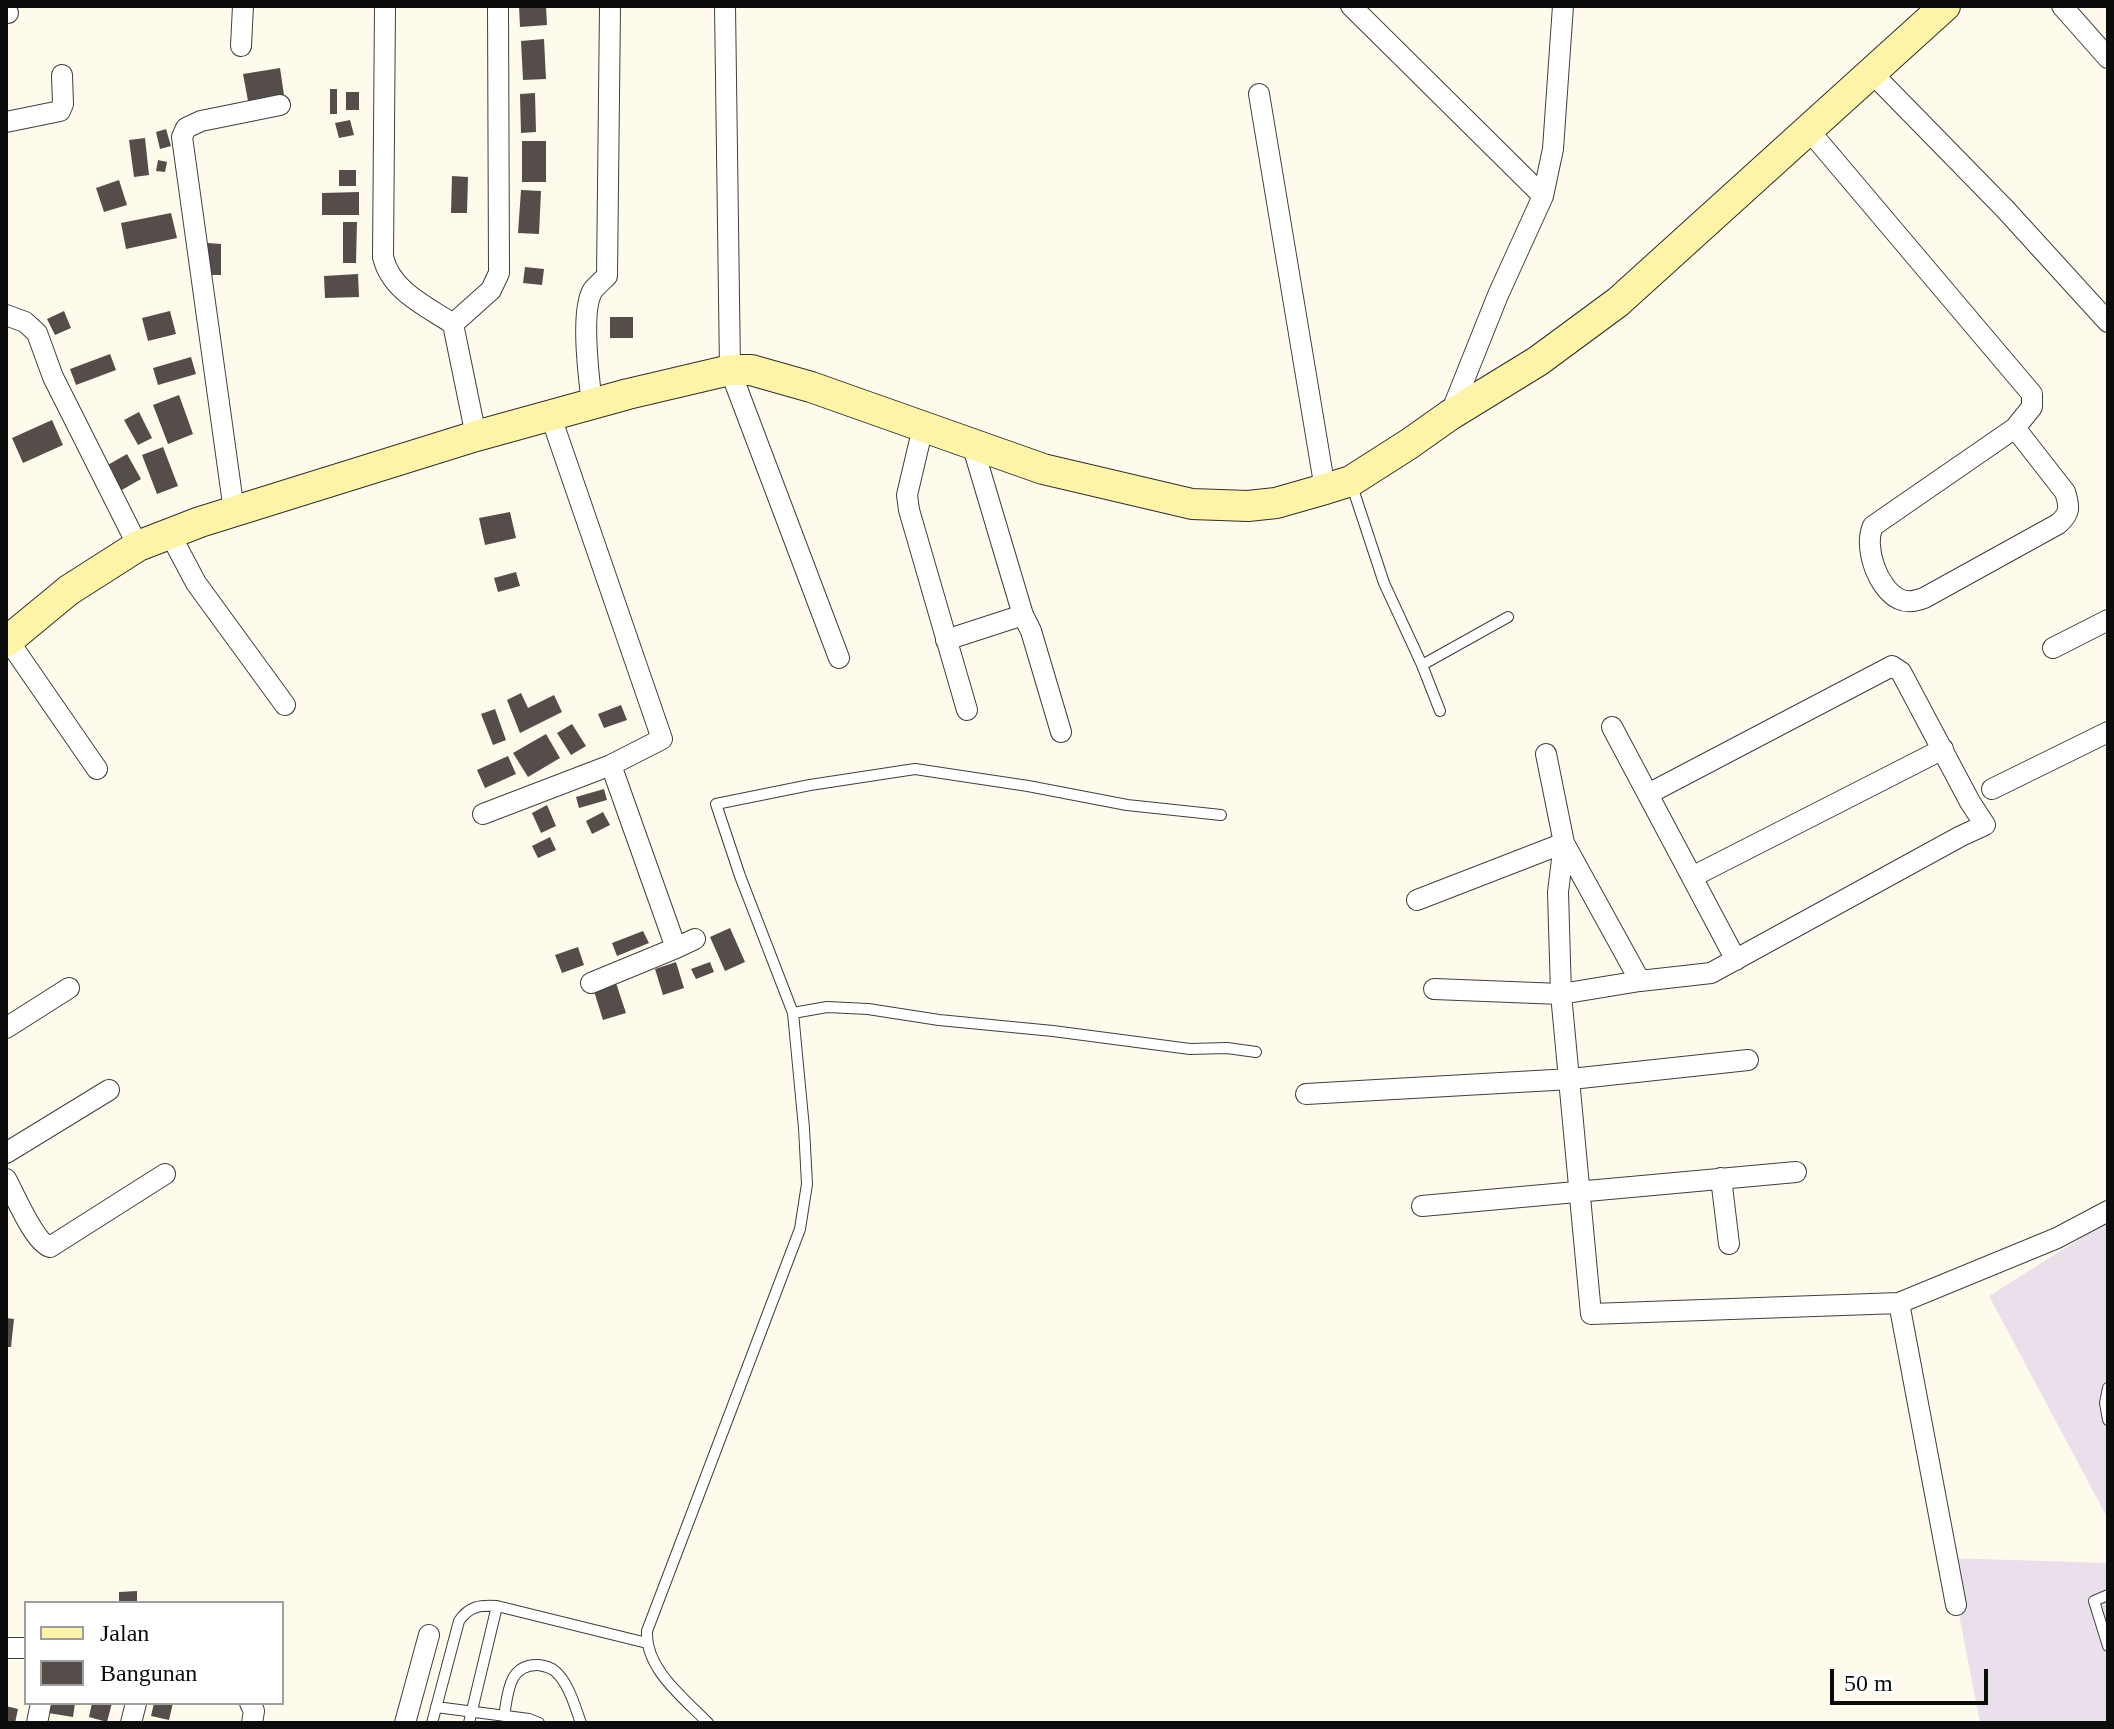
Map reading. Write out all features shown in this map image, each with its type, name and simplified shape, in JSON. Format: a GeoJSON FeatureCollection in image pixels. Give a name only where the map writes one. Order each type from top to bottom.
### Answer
{"type":"FeatureCollection","features":[{"type":"Feature","properties":{"kind":"street"},"geometry":{"type":"LineString","coordinates":[[241,46],[243,6]]}},
{"type":"Feature","properties":{"kind":"street"},"geometry":{"type":"LineString","coordinates":[[385,6],[383,257],[391,280],[453,324],[476,436]]}},
{"type":"Feature","properties":{"kind":"street"},"geometry":{"type":"LineString","coordinates":[[453,324],[491,290],[499,273],[498,6]]}},
{"type":"Feature","properties":{"kind":"street"},"geometry":{"type":"LineString","coordinates":[[592,404],[586,354],[589,309],[591,292],[607,276],[610,6]]}},
{"type":"Feature","properties":{"kind":"street"},"geometry":{"type":"LineString","coordinates":[[725,6],[730,370],[839,658]]}},
{"type":"Feature","properties":{"kind":"street"},"geometry":{"type":"LineString","coordinates":[[1351,6],[1543,196]]}},
{"type":"Feature","properties":{"kind":"street"},"geometry":{"type":"LineString","coordinates":[[1450,415],[1498,295],[1543,196],[1553,149],[1563,6]]}},
{"type":"Feature","properties":{"kind":"street"},"geometry":{"type":"LineString","coordinates":[[97,769],[7,641],[69,590],[138,546],[234,511],[476,436],[730,370],[751,370],[811,387],[1043,469],[1192,504],[1217,507],[1276,503],[1338,485],[1409,444],[1538,361],[1618,302],[1945,6]]}},
{"type":"Feature","properties":{"kind":"street"},"geometry":{"type":"LineString","coordinates":[[2062,6],[2108,58]]}},
{"type":"Feature","properties":{"kind":"street"},"geometry":{"type":"LineString","coordinates":[[1870,71],[2005,209],[2108,322]]}},
{"type":"Feature","properties":{"kind":"street"},"geometry":{"type":"LineString","coordinates":[[6,122],[57,114],[63,104],[62,75]]}},
{"type":"Feature","properties":{"kind":"street"},"geometry":{"type":"LineString","coordinates":[[1259,94],[1338,485]]}},
{"type":"Feature","properties":{"kind":"street"},"geometry":{"type":"LineString","coordinates":[[234,511],[182,137],[186,128],[201,121],[280,105]]}},
{"type":"Feature","properties":{"kind":"street"},"geometry":{"type":"LineString","coordinates":[[1807,128],[2026,386],[2033,401],[2015,428],[1873,526],[1868,544],[1871,558],[1888,591],[1900,600],[1911,602],[1924,598],[2058,524],[2067,516],[2069,505],[2065,492],[2015,428]]}},
{"type":"Feature","properties":{"kind":"street"},"geometry":{"type":"LineString","coordinates":[[6,315],[25,322],[37,333],[53,377],[138,546]]}},
{"type":"Feature","properties":{"kind":"street"},"geometry":{"type":"LineString","coordinates":[[483,814],[611,765],[662,739],[551,417]]}},
{"type":"Feature","properties":{"kind":"street"},"geometry":{"type":"LineString","coordinates":[[923,427],[907,495],[909,510],[967,710]]}},
{"type":"Feature","properties":{"kind":"street"},"geometry":{"type":"LineString","coordinates":[[972,444],[1061,732]]}},
{"type":"Feature","properties":{"kind":"street"},"geometry":{"type":"LineString","coordinates":[[170,534],[196,583],[285,705]]}},
{"type":"Feature","properties":{"kind":"street"},"geometry":{"type":"LineString","coordinates":[[946,640],[1023,615]]}},
{"type":"Feature","properties":{"kind":"street"},"geometry":{"type":"LineString","coordinates":[[2053,648],[2108,620]]}},
{"type":"Feature","properties":{"kind":"street"},"geometry":{"type":"LineString","coordinates":[[1434,989],[1561,994],[1711,973],[1985,825],[1901,672],[1892,666],[1648,794]]}},
{"type":"Feature","properties":{"kind":"street"},"geometry":{"type":"LineString","coordinates":[[1612,727],[1736,960]]}},
{"type":"Feature","properties":{"kind":"street"},"geometry":{"type":"LineString","coordinates":[[1992,789],[2108,732]]}},
{"type":"Feature","properties":{"kind":"street"},"geometry":{"type":"LineString","coordinates":[[1692,877],[1943,749]]}},
{"type":"Feature","properties":{"kind":"street"},"geometry":{"type":"LineString","coordinates":[[1546,754],[1564,843],[1640,981]]}},
{"type":"Feature","properties":{"kind":"street"},"geometry":{"type":"LineString","coordinates":[[611,765],[676,948]]}},
{"type":"Feature","properties":{"kind":"street"},"geometry":{"type":"LineString","coordinates":[[1417,900],[1564,843]]}},
{"type":"Feature","properties":{"kind":"street"},"geometry":{"type":"LineString","coordinates":[[1564,843],[1558,892],[1561,994],[1591,1314],[1899,1303],[2057,1238],[2108,1211]]}},
{"type":"Feature","properties":{"kind":"street"},"geometry":{"type":"LineString","coordinates":[[591,983],[695,939]]}},
{"type":"Feature","properties":{"kind":"street"},"geometry":{"type":"LineString","coordinates":[[6,1028],[69,988]]}},
{"type":"Feature","properties":{"kind":"street"},"geometry":{"type":"LineString","coordinates":[[1306,1094],[1571,1079],[1748,1060]]}},
{"type":"Feature","properties":{"kind":"street"},"geometry":{"type":"LineString","coordinates":[[6,1153],[109,1090]]}},
{"type":"Feature","properties":{"kind":"street"},"geometry":{"type":"LineString","coordinates":[[1422,1206],[1796,1172]]}},
{"type":"Feature","properties":{"kind":"street"},"geometry":{"type":"LineString","coordinates":[[6,1179],[33,1230],[43,1245],[50,1247],[165,1174]]}},
{"type":"Feature","properties":{"kind":"street"},"geometry":{"type":"LineString","coordinates":[[1721,1178],[1729,1244]]}},
{"type":"Feature","properties":{"kind":"street"},"geometry":{"type":"LineString","coordinates":[[1899,1303],[1956,1605]]}},
{"type":"Feature","properties":{"kind":"street"},"geometry":{"type":"LineString","coordinates":[[405,1723],[429,1635]]}},
{"type":"Feature","properties":{"kind":"lane"},"geometry":{"type":"LineString","coordinates":[[1338,485],[1422,665],[1440,711]]}},
{"type":"Feature","properties":{"kind":"lane"},"geometry":{"type":"LineString","coordinates":[[1422,665],[1508,617]]}},
{"type":"Feature","properties":{"kind":"lane"},"geometry":{"type":"LineString","coordinates":[[708,1723],[667,1679],[650,1656],[647,1643],[652,1619],[800,1229],[807,1184],[793,1013],[716,804],[810,785],[915,769],[1127,805],[1221,815]]}},
{"type":"Feature","properties":{"kind":"lane"},"geometry":{"type":"LineString","coordinates":[[793,1013],[827,1007],[868,1009],[1190,1049],[1227,1048],[1256,1052]]}},
{"type":"Feature","properties":{"kind":"lane"},"geometry":{"type":"LineString","coordinates":[[2108,1388],[2105,1403],[2108,1420]]}},
{"type":"Feature","properties":{"kind":"lane"},"geometry":{"type":"LineString","coordinates":[[2108,1595],[2094,1601],[2108,1646]]}},
{"type":"Feature","properties":{"kind":"lane"},"geometry":{"type":"LineString","coordinates":[[432,1723],[459,1621],[479,1605],[497,1606],[647,1643]]}},
{"type":"Feature","properties":{"kind":"lane"},"geometry":{"type":"LineString","coordinates":[[470,1718],[497,1606]]}},
{"type":"Feature","properties":{"kind":"lane"},"geometry":{"type":"LineString","coordinates":[[504,1716],[510,1682],[515,1674],[533,1665],[545,1666],[555,1671],[564,1683],[581,1723]]}},
{"type":"Feature","properties":{"kind":"lane"},"geometry":{"type":"LineString","coordinates":[[436,1707],[470,1718],[504,1716],[539,1723]]}},
{"type":"Feature","properties":{"kind":"shaded area"},"geometry":{"type":"Polygon","coordinates":[[[2108,1221],[2108,1519],[1989,1296],[2108,1221]]]}},
{"type":"Feature","properties":{"kind":"shaded area"},"geometry":{"type":"Polygon","coordinates":[[[1948,1558],[2108,1563],[2108,1723],[1980,1723],[1948,1558]]]}},
{"type":"Feature","properties":{"kind":"building"},"geometry":{"type":"Polygon","coordinates":[[[519,6],[546,6],[547,25],[520,27],[519,6]]]}},
{"type":"Feature","properties":{"kind":"building"},"geometry":{"type":"Polygon","coordinates":[[[544,39],[546,79],[523,80],[521,41],[544,39]]]}},
{"type":"Feature","properties":{"kind":"building"},"geometry":{"type":"Polygon","coordinates":[[[280,68],[284,95],[248,101],[243,74],[280,68]]]}},
{"type":"Feature","properties":{"kind":"building"},"geometry":{"type":"Polygon","coordinates":[[[330,89],[337,89],[337,114],[330,114],[330,89]]]}},
{"type":"Feature","properties":{"kind":"building"},"geometry":{"type":"Polygon","coordinates":[[[346,92],[359,92],[359,110],[346,110],[346,92]]]}},
{"type":"Feature","properties":{"kind":"building"},"geometry":{"type":"Polygon","coordinates":[[[535,93],[536,132],[521,133],[520,94],[535,93]]]}},
{"type":"Feature","properties":{"kind":"building"},"geometry":{"type":"Polygon","coordinates":[[[350,120],[354,135],[339,138],[335,123],[350,120]]]}},
{"type":"Feature","properties":{"kind":"building"},"geometry":{"type":"Polygon","coordinates":[[[166,129],[171,146],[160,149],[156,132],[166,129]]]}},
{"type":"Feature","properties":{"kind":"building"},"geometry":{"type":"Polygon","coordinates":[[[145,138],[149,175],[134,177],[129,140],[145,138]]]}},
{"type":"Feature","properties":{"kind":"building"},"geometry":{"type":"Polygon","coordinates":[[[522,141],[546,141],[546,182],[522,182],[522,141]]]}},
{"type":"Feature","properties":{"kind":"building"},"geometry":{"type":"Polygon","coordinates":[[[158,160],[167,162],[165,172],[156,171],[158,160]]]}},
{"type":"Feature","properties":{"kind":"building"},"geometry":{"type":"Polygon","coordinates":[[[339,170],[356,170],[356,186],[339,186],[339,170]]]}},
{"type":"Feature","properties":{"kind":"building"},"geometry":{"type":"Polygon","coordinates":[[[452,176],[468,177],[467,213],[451,213],[452,176]]]}},
{"type":"Feature","properties":{"kind":"building"},"geometry":{"type":"Polygon","coordinates":[[[119,180],[127,205],[104,212],[96,188],[119,180]]]}},
{"type":"Feature","properties":{"kind":"building"},"geometry":{"type":"Polygon","coordinates":[[[521,190],[541,191],[539,234],[518,233],[521,190]]]}},
{"type":"Feature","properties":{"kind":"building"},"geometry":{"type":"Polygon","coordinates":[[[359,192],[359,215],[322,215],[322,193],[359,192]]]}},
{"type":"Feature","properties":{"kind":"building"},"geometry":{"type":"Polygon","coordinates":[[[171,213],[177,238],[126,249],[121,223],[171,213]]]}},
{"type":"Feature","properties":{"kind":"building"},"geometry":{"type":"Polygon","coordinates":[[[343,222],[357,222],[356,263],[343,263],[343,222]]]}},
{"type":"Feature","properties":{"kind":"building"},"geometry":{"type":"Polygon","coordinates":[[[208,243],[221,244],[221,275],[208,275],[208,243]]]}},
{"type":"Feature","properties":{"kind":"building"},"geometry":{"type":"Polygon","coordinates":[[[525,267],[544,269],[542,285],[523,283],[525,267]]]}},
{"type":"Feature","properties":{"kind":"building"},"geometry":{"type":"Polygon","coordinates":[[[358,274],[359,297],[325,298],[324,276],[358,274]]]}},
{"type":"Feature","properties":{"kind":"building"},"geometry":{"type":"Polygon","coordinates":[[[64,311],[71,328],[55,335],[47,319],[64,311]]]}},
{"type":"Feature","properties":{"kind":"building"},"geometry":{"type":"Polygon","coordinates":[[[170,311],[176,334],[148,341],[142,318],[170,311]]]}},
{"type":"Feature","properties":{"kind":"building"},"geometry":{"type":"Polygon","coordinates":[[[610,317],[633,317],[633,338],[610,338],[610,317]]]}},
{"type":"Feature","properties":{"kind":"building"},"geometry":{"type":"Polygon","coordinates":[[[110,354],[116,370],[76,385],[70,369],[110,354]]]}},
{"type":"Feature","properties":{"kind":"building"},"geometry":{"type":"Polygon","coordinates":[[[191,357],[196,374],[158,385],[153,368],[191,357]]]}},
{"type":"Feature","properties":{"kind":"building"},"geometry":{"type":"Polygon","coordinates":[[[179,395],[193,434],[168,444],[153,405],[179,395]]]}},
{"type":"Feature","properties":{"kind":"building"},"geometry":{"type":"Polygon","coordinates":[[[139,412],[152,438],[138,445],[124,420],[139,412]]]}},
{"type":"Feature","properties":{"kind":"building"},"geometry":{"type":"Polygon","coordinates":[[[52,420],[63,445],[23,463],[12,438],[52,420]]]}},
{"type":"Feature","properties":{"kind":"building"},"geometry":{"type":"Polygon","coordinates":[[[163,447],[178,486],[157,494],[142,455],[163,447]]]}},
{"type":"Feature","properties":{"kind":"building"},"geometry":{"type":"Polygon","coordinates":[[[127,454],[141,479],[120,491],[106,466],[127,454]]]}},
{"type":"Feature","properties":{"kind":"building"},"geometry":{"type":"Polygon","coordinates":[[[510,512],[516,538],[485,545],[479,518],[510,512]]]}},
{"type":"Feature","properties":{"kind":"building"},"geometry":{"type":"Polygon","coordinates":[[[516,572],[520,586],[498,592],[494,578],[516,572]]]}},
{"type":"Feature","properties":{"kind":"building"},"geometry":{"type":"Polygon","coordinates":[[[521,693],[528,708],[554,695],[562,712],[520,733],[507,700],[521,693]]]}},
{"type":"Feature","properties":{"kind":"building"},"geometry":{"type":"Polygon","coordinates":[[[621,705],[627,720],[604,728],[598,714],[621,705]]]}},
{"type":"Feature","properties":{"kind":"building"},"geometry":{"type":"Polygon","coordinates":[[[495,709],[506,740],[493,745],[481,714],[495,709]]]}},
{"type":"Feature","properties":{"kind":"building"},"geometry":{"type":"Polygon","coordinates":[[[572,724],[586,746],[571,755],[557,733],[572,724]]]}},
{"type":"Feature","properties":{"kind":"building"},"geometry":{"type":"Polygon","coordinates":[[[546,734],[560,758],[528,777],[513,753],[546,734]]]}},
{"type":"Feature","properties":{"kind":"building"},"geometry":{"type":"Polygon","coordinates":[[[508,756],[516,774],[485,788],[477,770],[508,756]]]}},
{"type":"Feature","properties":{"kind":"building"},"geometry":{"type":"Polygon","coordinates":[[[604,789],[607,800],[579,808],[576,797],[604,789]]]}},
{"type":"Feature","properties":{"kind":"building"},"geometry":{"type":"Polygon","coordinates":[[[547,805],[556,826],[541,833],[532,813],[547,805]]]}},
{"type":"Feature","properties":{"kind":"building"},"geometry":{"type":"Polygon","coordinates":[[[603,812],[610,825],[592,834],[586,821],[603,812]]]}},
{"type":"Feature","properties":{"kind":"building"},"geometry":{"type":"Polygon","coordinates":[[[550,837],[556,850],[538,858],[532,846],[550,837]]]}},
{"type":"Feature","properties":{"kind":"building"},"geometry":{"type":"Polygon","coordinates":[[[730,928],[745,962],[725,971],[710,937],[730,928]]]}},
{"type":"Feature","properties":{"kind":"building"},"geometry":{"type":"Polygon","coordinates":[[[643,931],[649,943],[617,956],[612,943],[643,931]]]}},
{"type":"Feature","properties":{"kind":"building"},"geometry":{"type":"Polygon","coordinates":[[[578,947],[584,965],[562,973],[555,955],[578,947]]]}},
{"type":"Feature","properties":{"kind":"building"},"geometry":{"type":"Polygon","coordinates":[[[676,962],[684,988],[663,995],[655,969],[676,962]]]}},
{"type":"Feature","properties":{"kind":"building"},"geometry":{"type":"Polygon","coordinates":[[[710,962],[714,972],[696,979],[691,969],[710,962]]]}},
{"type":"Feature","properties":{"kind":"building"},"geometry":{"type":"Polygon","coordinates":[[[615,980],[626,1013],[603,1020],[593,988],[615,980]]]}},
{"type":"Feature","properties":{"kind":"building"},"geometry":{"type":"Polygon","coordinates":[[[6,1318],[14,1319],[11,1347],[6,1347],[6,1318]]]}},
{"type":"Feature","properties":{"kind":"building"},"geometry":{"type":"Polygon","coordinates":[[[137,1591],[137,1601],[119,1601],[119,1592],[137,1591]]]}},
{"type":"Feature","properties":{"kind":"building"},"geometry":{"type":"Polygon","coordinates":[[[49,1705],[75,1705],[73,1717],[48,1713],[49,1705]]]}},
{"type":"Feature","properties":{"kind":"building"},"geometry":{"type":"Polygon","coordinates":[[[92,1705],[111,1705],[107,1722],[89,1717],[92,1705]]]}},
{"type":"Feature","properties":{"kind":"building"},"geometry":{"type":"Polygon","coordinates":[[[154,1705],[173,1705],[169,1720],[151,1716],[154,1705]]]}},
{"type":"Feature","properties":{"kind":"building"},"geometry":{"type":"Polygon","coordinates":[[[6,1706],[18,1709],[15,1723],[6,1723],[6,1706]]]}}]}
